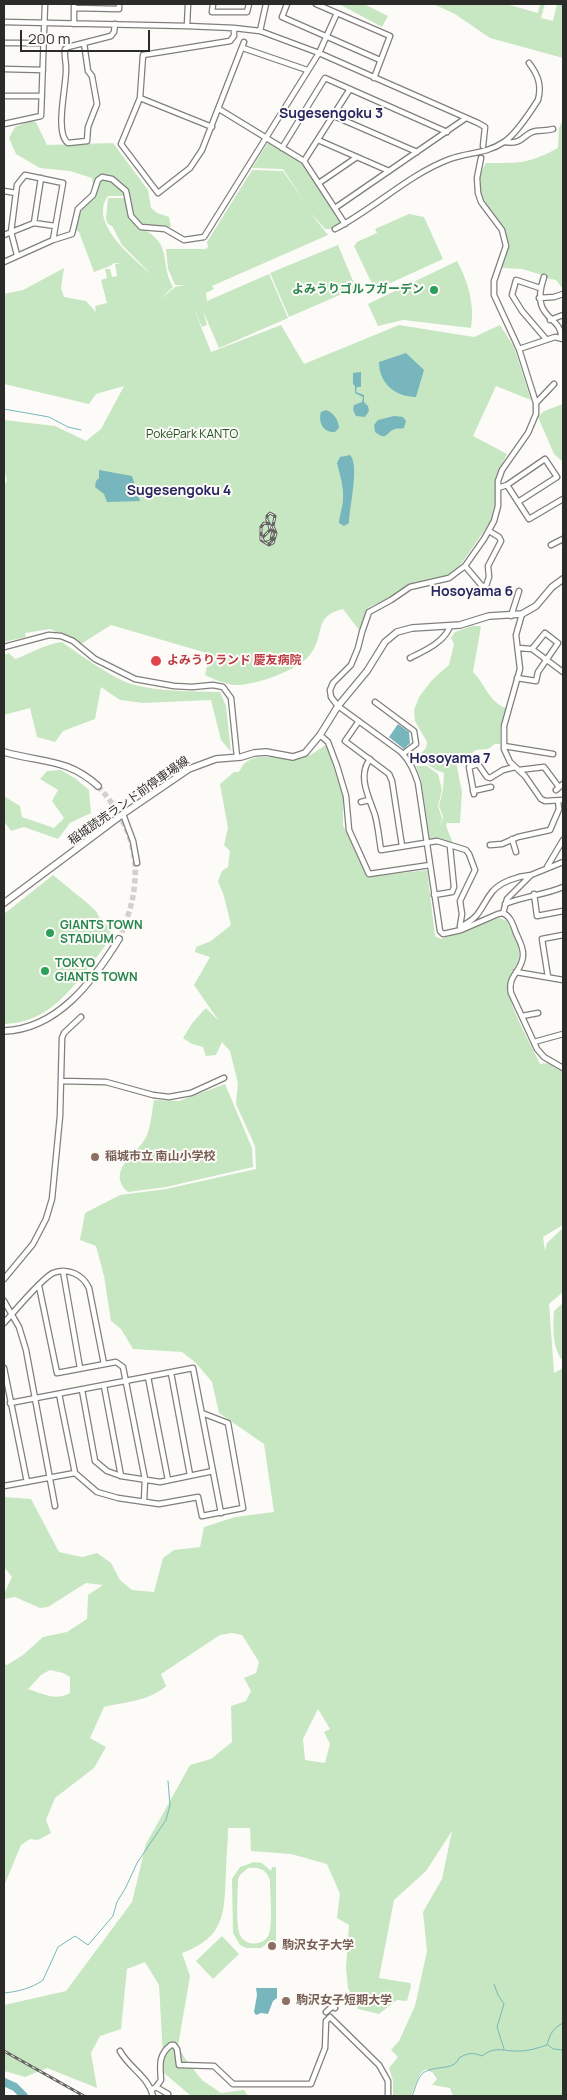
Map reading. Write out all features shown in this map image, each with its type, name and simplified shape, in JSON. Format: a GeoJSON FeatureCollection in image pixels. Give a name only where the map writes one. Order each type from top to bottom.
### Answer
{"type":"FeatureCollection","features":[{"type":"Feature","properties":{"kind":"main road","name":"稲城読売ランド前停車場線"},"geometry":{"type":"LineString","coordinates":[[4,903],[123,814],[189,769],[216,759],[262,752],[286,756],[300,755],[312,746],[338,706],[368,671],[391,636],[402,630],[412,628],[450,626],[496,614],[512,616],[522,614],[536,606],[563,579]]}},
{"type":"Feature","properties":{"kind":"main road"},"geometry":{"type":"LineString","coordinates":[[4,752],[24,758],[66,765],[85,775],[98,786]]}},
{"type":"Feature","properties":{"kind":"main road"},"geometry":{"type":"LineString","coordinates":[[4,1031],[31,1026],[46,1020],[61,1010],[98,969],[119,939]]}},
{"type":"Feature","properties":{"kind":"street"},"geometry":{"type":"LineString","coordinates":[[4,124],[41,116],[45,4]]}},
{"type":"Feature","properties":{"kind":"street"},"geometry":{"type":"LineString","coordinates":[[74,24],[74,6],[97,6],[119,9],[119,4]]}},
{"type":"Feature","properties":{"kind":"street"},"geometry":{"type":"LineString","coordinates":[[187,26],[188,4]]}},
{"type":"Feature","properties":{"kind":"street"},"geometry":{"type":"LineString","coordinates":[[213,4],[212,12],[247,12],[250,4]]}},
{"type":"Feature","properties":{"kind":"street"},"geometry":{"type":"LineString","coordinates":[[260,31],[266,4]]}},
{"type":"Feature","properties":{"kind":"street"},"geometry":{"type":"LineString","coordinates":[[287,4],[282,16],[380,60]]}},
{"type":"Feature","properties":{"kind":"street"},"geometry":{"type":"LineString","coordinates":[[316,4],[390,36],[374,78]]}},
{"type":"Feature","properties":{"kind":"street"},"geometry":{"type":"LineString","coordinates":[[4,262],[53,240],[72,234],[78,209],[92,195],[98,180],[102,177],[112,179],[126,190],[132,216],[142,227],[165,229],[184,240],[204,237],[319,53],[337,13]]}},
{"type":"Feature","properties":{"kind":"street"},"geometry":{"type":"LineString","coordinates":[[4,22],[187,26],[260,31],[319,53],[485,127],[483,146]]}},
{"type":"Feature","properties":{"kind":"street"},"geometry":{"type":"LineString","coordinates":[[84,43],[88,71],[92,76],[97,104],[88,127],[87,141],[68,143],[63,136],[61,121],[66,69],[65,48],[84,43],[111,36],[114,32],[114,24]]}},
{"type":"Feature","properties":{"kind":"street"},"geometry":{"type":"LineString","coordinates":[[234,28],[234,36],[230,41],[144,53],[140,98],[121,145],[158,193],[196,160],[212,127],[243,45],[307,70]]}},
{"type":"Feature","properties":{"kind":"street"},"geometry":{"type":"LineString","coordinates":[[4,43],[43,43]]}},
{"type":"Feature","properties":{"kind":"street"},"geometry":{"type":"LineString","coordinates":[[505,142],[538,100],[540,93],[539,79],[529,63]]}},
{"type":"Feature","properties":{"kind":"street"},"geometry":{"type":"LineString","coordinates":[[4,69],[42,70]]}},
{"type":"Feature","properties":{"kind":"street"},"geometry":{"type":"LineString","coordinates":[[282,148],[325,78],[447,132]]}},
{"type":"Feature","properties":{"kind":"street"},"geometry":{"type":"LineString","coordinates":[[304,161],[350,89]]}},
{"type":"Feature","properties":{"kind":"street"},"geometry":{"type":"LineString","coordinates":[[4,96],[42,96]]}},
{"type":"Feature","properties":{"kind":"street"},"geometry":{"type":"LineString","coordinates":[[140,98],[212,127]]}},
{"type":"Feature","properties":{"kind":"street"},"geometry":{"type":"LineString","coordinates":[[219,109],[304,161],[345,224]]}},
{"type":"Feature","properties":{"kind":"street"},"geometry":{"type":"LineString","coordinates":[[334,116],[417,152]]}},
{"type":"Feature","properties":{"kind":"street"},"geometry":{"type":"LineString","coordinates":[[335,208],[466,118]]}},
{"type":"Feature","properties":{"kind":"street"},"geometry":{"type":"LineString","coordinates":[[335,229],[406,183],[450,159],[487,151],[505,142],[520,141],[535,131],[544,132],[553,128]]}},
{"type":"Feature","properties":{"kind":"street"},"geometry":{"type":"LineString","coordinates":[[318,140],[389,171]]}},
{"type":"Feature","properties":{"kind":"street"},"geometry":{"type":"LineString","coordinates":[[319,183],[357,157]]}},
{"type":"Feature","properties":{"kind":"street"},"geometry":{"type":"LineString","coordinates":[[481,158],[477,178],[478,192],[481,202],[502,230],[506,246],[494,281],[494,295],[519,349],[536,403],[533,423],[502,470],[498,488],[498,506],[489,531],[465,566],[449,578],[410,587],[369,612],[351,665],[333,683],[330,690],[331,697],[338,706],[403,754],[409,762],[418,783],[440,931],[443,934],[503,913]]}},
{"type":"Feature","properties":{"kind":"street"},"geometry":{"type":"LineString","coordinates":[[17,255],[11,232],[17,185],[24,175],[63,183],[53,240]]}},
{"type":"Feature","properties":{"kind":"street"},"geometry":{"type":"LineString","coordinates":[[34,223],[41,178]]}},
{"type":"Feature","properties":{"kind":"street"},"geometry":{"type":"LineString","coordinates":[[4,192],[16,193]]}},
{"type":"Feature","properties":{"kind":"street"},"geometry":{"type":"LineString","coordinates":[[4,235],[34,223],[56,226]]}},
{"type":"Feature","properties":{"kind":"street"},"geometry":{"type":"LineString","coordinates":[[544,277],[539,298],[542,310],[558,327],[562,339]]}},
{"type":"Feature","properties":{"kind":"street"},"geometry":{"type":"LineString","coordinates":[[540,288],[516,280],[512,295],[522,311],[546,339]]}},
{"type":"Feature","properties":{"kind":"street"},"geometry":{"type":"LineString","coordinates":[[539,298],[563,294]]}},
{"type":"Feature","properties":{"kind":"street"},"geometry":{"type":"LineString","coordinates":[[550,320],[563,315]]}},
{"type":"Feature","properties":{"kind":"street"},"geometry":{"type":"LineString","coordinates":[[519,349],[546,339],[555,337],[562,339]]}},
{"type":"Feature","properties":{"kind":"street"},"geometry":{"type":"LineString","coordinates":[[536,403],[552,386],[546,381]]}},
{"type":"Feature","properties":{"kind":"street"},"geometry":{"type":"LineString","coordinates":[[498,488],[507,485],[545,460],[557,477],[518,502]]}},
{"type":"Feature","properties":{"kind":"street"},"geometry":{"type":"LineString","coordinates":[[507,485],[529,519],[563,499]]}},
{"type":"Feature","properties":{"kind":"street"},"geometry":{"type":"LineString","coordinates":[[465,566],[482,586],[486,586],[489,577],[488,566],[501,541],[500,537],[489,531]]}},
{"type":"Feature","properties":{"kind":"street"},"geometry":{"type":"LineString","coordinates":[[551,545],[563,539]]}},
{"type":"Feature","properties":{"kind":"street"},"geometry":{"type":"LineString","coordinates":[[512,616],[519,592]]}},
{"type":"Feature","properties":{"kind":"street"},"geometry":{"type":"LineString","coordinates":[[490,845],[502,844],[512,839],[550,830],[559,809],[560,800],[545,801],[541,799],[506,755],[504,746],[504,726],[518,678],[520,662],[516,635],[522,614]]}},
{"type":"Feature","properties":{"kind":"street"},"geometry":{"type":"LineString","coordinates":[[410,658],[434,644],[448,632],[450,626]]}},
{"type":"Feature","properties":{"kind":"street"},"geometry":{"type":"LineString","coordinates":[[518,678],[536,682],[538,672],[558,643],[545,633],[532,649]]}},
{"type":"Feature","properties":{"kind":"street"},"geometry":{"type":"LineString","coordinates":[[4,647],[49,635],[64,636],[95,659],[135,679],[174,686],[192,687],[213,684],[222,687],[232,698],[237,757]]}},
{"type":"Feature","properties":{"kind":"street"},"geometry":{"type":"LineString","coordinates":[[518,648],[532,649],[563,672]]}},
{"type":"Feature","properties":{"kind":"street"},"geometry":{"type":"LineString","coordinates":[[375,702],[414,732],[416,744],[403,754]]}},
{"type":"Feature","properties":{"kind":"street"},"geometry":{"type":"LineString","coordinates":[[399,719],[404,713]]}},
{"type":"Feature","properties":{"kind":"street"},"geometry":{"type":"LineString","coordinates":[[359,722],[345,741],[383,769],[392,781],[402,846]]}},
{"type":"Feature","properties":{"kind":"street"},"geometry":{"type":"LineString","coordinates":[[320,735],[328,742],[337,766],[346,796],[349,830],[368,874],[430,865]]}},
{"type":"Feature","properties":{"kind":"street"},"geometry":{"type":"LineString","coordinates":[[504,746],[553,754]]}},
{"type":"Feature","properties":{"kind":"street"},"geometry":{"type":"LineString","coordinates":[[370,759],[365,766],[364,783],[375,816],[381,850],[437,842],[466,850],[471,856],[474,867],[460,901],[462,914],[460,928]]}},
{"type":"Feature","properties":{"kind":"street"},"geometry":{"type":"LineString","coordinates":[[491,787],[474,792],[468,767],[478,764],[486,777],[490,778],[503,770],[544,767],[559,787]]}},
{"type":"Feature","properties":{"kind":"street"},"geometry":{"type":"LineString","coordinates":[[360,802],[369,800]]}},
{"type":"Feature","properties":{"kind":"street"},"geometry":{"type":"LineString","coordinates":[[123,814],[133,841],[137,863]]}},
{"type":"Feature","properties":{"kind":"street"},"geometry":{"type":"LineString","coordinates":[[512,839],[516,852]]}},
{"type":"Feature","properties":{"kind":"street"},"geometry":{"type":"LineString","coordinates":[[547,867],[563,840]]}},
{"type":"Feature","properties":{"kind":"street"},"geometry":{"type":"LineString","coordinates":[[434,895],[452,892],[454,887],[450,847]]}},
{"type":"Feature","properties":{"kind":"street"},"geometry":{"type":"LineString","coordinates":[[503,913],[507,898],[531,875],[563,862]]}},
{"type":"Feature","properties":{"kind":"street"},"geometry":{"type":"LineString","coordinates":[[460,928],[473,920],[496,888],[517,877],[531,875]]}},
{"type":"Feature","properties":{"kind":"street"},"geometry":{"type":"LineString","coordinates":[[505,904],[534,894],[549,893],[563,886]]}},
{"type":"Feature","properties":{"kind":"street"},"geometry":{"type":"LineString","coordinates":[[534,894],[537,916],[563,911]]}},
{"type":"Feature","properties":{"kind":"street"},"geometry":{"type":"LineString","coordinates":[[503,913],[511,920],[523,955],[511,979],[510,986],[534,1042],[544,1057],[563,1068]]}},
{"type":"Feature","properties":{"kind":"street"},"geometry":{"type":"LineString","coordinates":[[548,977],[542,939],[563,935]]}},
{"type":"Feature","properties":{"kind":"street"},"geometry":{"type":"LineString","coordinates":[[516,972],[563,980]]}},
{"type":"Feature","properties":{"kind":"street"},"geometry":{"type":"LineString","coordinates":[[522,1016],[538,1013]]}},
{"type":"Feature","properties":{"kind":"street"},"geometry":{"type":"LineString","coordinates":[[4,1279],[33,1244],[49,1209],[54,1190],[58,1146],[63,1035],[81,1017]]}},
{"type":"Feature","properties":{"kind":"street"},"geometry":{"type":"LineString","coordinates":[[534,1042],[563,1034]]}},
{"type":"Feature","properties":{"kind":"street"},"geometry":{"type":"LineString","coordinates":[[61,1080],[106,1082],[153,1095],[169,1097],[191,1093],[224,1078]]}},
{"type":"Feature","properties":{"kind":"street"},"geometry":{"type":"LineString","coordinates":[[62,1271],[80,1368]]}},
{"type":"Feature","properties":{"kind":"street"},"geometry":{"type":"LineString","coordinates":[[4,1323],[53,1273],[71,1272],[81,1277],[89,1288],[104,1364]]}},
{"type":"Feature","properties":{"kind":"street"},"geometry":{"type":"LineString","coordinates":[[39,1286],[57,1372],[116,1362],[123,1367],[145,1479],[144,1502]]}},
{"type":"Feature","properties":{"kind":"street"},"geometry":{"type":"LineString","coordinates":[[4,1301],[23,1338],[56,1506]]}},
{"type":"Feature","properties":{"kind":"street"},"geometry":{"type":"LineString","coordinates":[[4,1368],[27,1482]]}},
{"type":"Feature","properties":{"kind":"street"},"geometry":{"type":"LineString","coordinates":[[10,1403],[193,1368],[221,1513]]}},
{"type":"Feature","properties":{"kind":"street"},"geometry":{"type":"LineString","coordinates":[[171,1373],[190,1476]]}},
{"type":"Feature","properties":{"kind":"street"},"geometry":{"type":"LineString","coordinates":[[148,1377],[168,1480]]}},
{"type":"Feature","properties":{"kind":"street"},"geometry":{"type":"LineString","coordinates":[[104,1386],[121,1476]]}},
{"type":"Feature","properties":{"kind":"street"},"geometry":{"type":"LineString","coordinates":[[82,1390],[95,1460],[107,1471],[121,1476],[160,1482],[213,1471]]}},
{"type":"Feature","properties":{"kind":"street"},"geometry":{"type":"LineString","coordinates":[[59,1394],[75,1473],[98,1492],[118,1498],[160,1504],[198,1497],[202,1516],[243,1508],[228,1423],[202,1414]]}},
{"type":"Feature","properties":{"kind":"street"},"geometry":{"type":"LineString","coordinates":[[4,1486],[75,1473]]}},
{"type":"Feature","properties":{"kind":"street"},"geometry":{"type":"LineString","coordinates":[[326,2012],[333,2006],[335,2008]]}},
{"type":"Feature","properties":{"kind":"street"},"geometry":{"type":"LineString","coordinates":[[153,2096],[154,2088],[162,2080],[160,2061],[163,2051],[171,2045],[174,2045],[177,2049],[179,2065],[214,2066],[233,2084],[311,2084],[325,2048],[326,2021],[330,2017],[379,2065],[388,2081],[388,2096]]}},
{"type":"Feature","properties":{"kind":"street"},"geometry":{"type":"LineString","coordinates":[[120,2050],[124,2058],[154,2088],[168,2094]]}},
{"type":"Feature","properties":{"kind":"green space"},"geometry":{"type":"Polygon","coordinates":[[[339,4],[364,4],[388,16],[382,27],[339,4]]]}},
{"type":"Feature","properties":{"kind":"green space"},"geometry":{"type":"Polygon","coordinates":[[[433,4],[506,4],[538,13],[540,4],[545,4],[541,18],[553,21],[557,4],[563,4],[563,58],[490,38],[455,14],[433,4]]]}},
{"type":"Feature","properties":{"kind":"green space"},"geometry":{"type":"Polygon","coordinates":[[[563,120],[563,289],[556,280],[542,275],[522,269],[502,268],[507,251],[505,236],[480,191],[480,178],[486,163],[524,162],[558,148],[559,128],[563,120]]]}},
{"type":"Feature","properties":{"kind":"green space","name":"PokéPark KANTO"},"geometry":{"type":"Polygon","coordinates":[[[31,121],[36,122],[47,145],[113,143],[148,190],[151,208],[157,213],[169,217],[171,227],[143,224],[135,216],[131,199],[127,196],[108,196],[103,206],[108,228],[115,239],[151,274],[122,245],[112,226],[108,224],[106,219],[108,198],[127,198],[130,218],[134,224],[150,233],[161,245],[168,276],[173,287],[159,300],[175,287],[185,285],[175,285],[168,269],[166,249],[206,249],[208,247],[207,242],[252,170],[283,171],[304,201],[283,169],[252,168],[267,144],[269,143],[303,163],[341,224],[332,229],[325,229],[309,211],[328,235],[212,286],[214,289],[206,293],[207,301],[269,274],[288,318],[219,348],[203,311],[207,325],[202,327],[194,309],[211,352],[281,325],[304,364],[399,325],[474,337],[500,325],[514,347],[531,400],[496,386],[473,436],[507,454],[497,473],[496,500],[490,522],[457,570],[440,579],[411,585],[392,597],[369,607],[359,630],[343,609],[333,612],[323,622],[314,649],[303,662],[285,672],[242,685],[227,684],[205,675],[210,654],[111,625],[81,644],[50,629],[25,633],[26,637],[4,642],[4,487],[7,480],[4,470],[4,420],[55,426],[86,441],[101,429],[124,386],[96,394],[89,404],[4,384],[4,294],[23,290],[64,268],[61,288],[64,297],[86,301],[96,312],[95,306],[107,303],[101,280],[107,278],[105,269],[110,269],[112,277],[117,276],[115,264],[122,263],[114,263],[94,272],[79,232],[76,230],[77,220],[81,212],[94,197],[92,178],[70,171],[40,168],[16,154],[9,138],[15,127],[31,121]]]}},
{"type":"Feature","properties":{"kind":"green space"},"geometry":{"type":"Polygon","coordinates":[[[409,214],[424,217],[443,259],[375,290],[354,246],[357,242],[377,233],[375,229],[409,214]]]}},
{"type":"Feature","properties":{"kind":"green space"},"geometry":{"type":"Polygon","coordinates":[[[338,245],[356,288],[289,317],[270,273],[338,245]]]}},
{"type":"Feature","properties":{"kind":"green space","name":"よみうりゴルフガーデン"},"geometry":{"type":"Polygon","coordinates":[[[457,261],[470,293],[471,328],[403,320],[378,326],[368,304],[457,261]]]}},
{"type":"Feature","properties":{"kind":"green space"},"geometry":{"type":"Polygon","coordinates":[[[563,404],[563,462],[554,454],[538,417],[544,411],[563,404]]]}},
{"type":"Feature","properties":{"kind":"green space"},"geometry":{"type":"Polygon","coordinates":[[[472,626],[481,626],[473,672],[495,702],[506,708],[500,727],[500,744],[495,744],[488,749],[476,750],[469,755],[455,757],[462,792],[460,823],[447,823],[446,826],[453,843],[450,844],[439,839],[430,838],[421,779],[416,766],[427,766],[438,774],[442,790],[438,806],[442,818],[440,827],[443,817],[439,806],[443,790],[444,773],[422,761],[421,753],[426,748],[427,742],[415,721],[414,710],[419,697],[432,680],[449,665],[454,644],[451,638],[455,632],[472,626]]]}},
{"type":"Feature","properties":{"kind":"green space"},"geometry":{"type":"Polygon","coordinates":[[[62,642],[108,673],[135,685],[167,690],[220,692],[226,706],[231,752],[221,740],[211,700],[144,703],[120,700],[101,687],[95,719],[63,731],[55,742],[37,737],[30,708],[4,715],[4,655],[9,653],[15,659],[62,642]]]}},
{"type":"Feature","properties":{"kind":"green space"},"geometry":{"type":"Polygon","coordinates":[[[326,745],[343,796],[343,825],[367,877],[427,870],[435,936],[441,939],[499,918],[507,921],[517,943],[519,953],[518,961],[508,984],[513,1008],[540,1064],[548,1063],[563,1072],[563,1225],[543,1237],[545,1251],[547,1243],[563,1228],[563,1292],[549,1304],[554,1373],[563,1368],[563,2096],[453,2096],[450,2088],[432,2085],[437,2079],[433,2073],[426,2069],[420,2074],[411,2096],[393,2096],[393,2081],[389,2068],[398,2057],[391,2050],[399,2041],[415,2006],[427,1951],[423,1912],[442,1879],[452,1831],[426,1871],[394,1900],[379,1978],[410,1983],[411,1986],[407,2001],[397,2000],[379,2014],[358,2009],[348,1988],[346,1967],[349,1925],[337,1918],[340,1894],[327,1864],[291,1854],[251,1851],[250,1828],[228,1828],[223,1911],[220,1921],[215,1931],[207,1939],[196,1947],[182,1953],[190,1976],[178,2046],[186,2060],[202,2080],[221,2093],[244,2090],[248,2096],[191,2096],[164,2073],[159,1985],[145,1962],[127,1969],[121,2029],[100,2036],[91,2053],[97,2088],[47,2068],[25,2077],[4,2071],[4,2005],[66,1991],[132,1902],[146,1844],[190,1765],[211,1759],[232,1742],[231,1706],[246,1701],[251,1691],[244,1678],[256,1673],[259,1662],[242,1635],[232,1633],[220,1635],[161,1674],[166,1686],[160,1691],[145,1698],[104,1707],[90,1738],[106,1747],[94,1768],[55,1798],[46,1820],[51,1833],[38,1840],[30,1839],[21,1845],[4,1886],[4,1755],[6,1752],[4,1751],[4,1664],[7,1665],[23,1655],[43,1637],[67,1632],[87,1619],[88,1595],[103,1585],[86,1583],[48,1607],[40,1608],[15,1597],[4,1599],[4,1594],[12,1577],[4,1567],[4,1497],[31,1499],[59,1552],[82,1557],[97,1553],[111,1563],[120,1580],[132,1590],[154,1592],[163,1558],[174,1550],[200,1547],[204,1527],[235,1517],[274,1512],[264,1444],[219,1413],[212,1382],[196,1363],[182,1352],[133,1349],[121,1329],[111,1321],[104,1276],[96,1246],[80,1240],[85,1213],[120,1195],[166,1189],[256,1169],[255,1146],[236,1104],[238,1083],[230,1051],[222,1042],[216,1055],[206,1056],[203,1047],[192,1044],[183,1038],[193,1022],[206,1008],[219,1021],[194,985],[210,957],[195,952],[196,947],[211,941],[231,925],[224,896],[218,881],[222,871],[228,867],[230,851],[224,845],[228,828],[220,784],[234,772],[239,772],[244,764],[251,759],[268,757],[296,759],[308,756],[326,745]],[[50,1670],[41,1675],[28,1689],[55,1697],[70,1693],[70,1677],[50,1670]],[[318,1709],[303,1739],[305,1760],[325,1763],[330,1744],[324,1732],[330,1729],[318,1709]]]}},
{"type":"Feature","properties":{"kind":"green space"},"geometry":{"type":"Polygon","coordinates":[[[61,770],[89,790],[91,813],[70,823],[58,839],[24,827],[11,831],[4,821],[4,796],[20,806],[22,817],[54,828],[64,818],[52,801],[58,790],[40,779],[47,771],[61,770]]]}},
{"type":"Feature","properties":{"kind":"green space","name":"TOKYO GIANTS TOWN"},"geometry":{"type":"Polygon","coordinates":[[[53,875],[96,911],[102,922],[112,928],[109,934],[112,935],[85,972],[68,992],[50,1008],[29,1019],[17,1023],[4,1024],[4,914],[53,875]]]}},
{"type":"Feature","properties":{"kind":"green space"},"geometry":{"type":"Polygon","coordinates":[[[225,1084],[252,1148],[253,1167],[166,1187],[128,1192],[122,1184],[120,1176],[126,1162],[147,1135],[154,1100],[179,1101],[225,1084]]]}},
{"type":"Feature","properties":{"kind":"green space"},"geometry":{"type":"Polygon","coordinates":[[[563,1303],[563,1361],[555,1344],[553,1324],[554,1311],[563,1303]]]}},
{"type":"Feature","properties":{"kind":"green space"},"geometry":{"type":"Polygon","coordinates":[[[254,1862],[262,1863],[271,1871],[272,1867],[276,1867],[276,1946],[271,1946],[271,1941],[261,1948],[246,1948],[240,1945],[233,1933],[232,1879],[240,1867],[254,1862]],[[248,1868],[238,1879],[237,1918],[241,1937],[248,1942],[256,1943],[264,1941],[269,1934],[271,1916],[270,1880],[264,1871],[259,1868],[248,1868]]]}},
{"type":"Feature","properties":{"kind":"green space"},"geometry":{"type":"Polygon","coordinates":[[[222,1936],[239,1954],[213,1979],[196,1961],[222,1936]]]}},
{"type":"Feature","properties":{"kind":"water"},"geometry":{"type":"Polygon","coordinates":[[[406,353],[424,370],[416,397],[395,391],[385,382],[380,370],[379,362],[406,353]]]}},
{"type":"Feature","properties":{"kind":"water"},"geometry":{"type":"Polygon","coordinates":[[[361,372],[361,387],[357,387],[356,392],[364,395],[364,402],[368,406],[369,411],[365,417],[356,416],[353,410],[354,405],[362,402],[363,397],[355,393],[353,373],[361,372]]]}},
{"type":"Feature","properties":{"kind":"water"},"geometry":{"type":"Polygon","coordinates":[[[326,410],[338,422],[339,428],[335,432],[327,431],[322,426],[321,412],[326,410]]]}},
{"type":"Feature","properties":{"kind":"water"},"geometry":{"type":"Polygon","coordinates":[[[394,416],[403,417],[406,421],[404,428],[392,430],[384,436],[375,432],[374,425],[378,420],[394,416]]]}},
{"type":"Feature","properties":{"kind":"water"},"geometry":{"type":"Polygon","coordinates":[[[350,455],[353,460],[354,477],[349,523],[344,526],[339,523],[343,494],[337,463],[340,457],[350,455]]]}},
{"type":"Feature","properties":{"kind":"water"},"geometry":{"type":"Polygon","coordinates":[[[99,470],[132,476],[140,501],[107,502],[104,494],[95,487],[96,481],[99,478],[99,470]]]}},
{"type":"Feature","properties":{"kind":"water"},"geometry":{"type":"Polygon","coordinates":[[[398,724],[409,732],[410,743],[404,749],[389,737],[398,724]]]}},
{"type":"Feature","properties":{"kind":"water"},"geometry":{"type":"Polygon","coordinates":[[[256,1988],[277,1988],[277,1998],[273,2001],[268,2014],[261,2013],[256,2015],[254,2012],[257,1995],[256,1988]]]}},
{"type":"Feature","properties":{"kind":"waterway"},"geometry":{"type":"LineString","coordinates":[[4,409],[49,417],[68,427],[81,430]]}},
{"type":"Feature","properties":{"kind":"waterway"},"geometry":{"type":"LineString","coordinates":[[4,1993],[24,1989],[43,1980],[58,1947],[75,1936],[88,1945],[113,1916],[117,1902],[137,1863],[166,1820],[170,1805],[168,1781]]}},
{"type":"Feature","properties":{"kind":"waterway"},"geometry":{"type":"LineString","coordinates":[[494,1984],[504,2004],[497,2027],[504,2049]]}},
{"type":"Feature","properties":{"kind":"waterway"},"geometry":{"type":"LineString","coordinates":[[412,2096],[419,2079],[427,2071],[453,2065],[459,2058],[467,2054],[482,2056],[496,2050],[523,2051],[547,2045],[552,2032],[563,2023]]}},
{"type":"Feature","properties":{"kind":"waterway"},"geometry":{"type":"LineString","coordinates":[[548,2045],[553,2049],[563,2050]]}},
{"type":"Feature","properties":{"kind":"waterway"},"geometry":{"type":"LineString","coordinates":[[4,2082],[15,2087],[24,2096]]}},
{"type":"Feature","properties":{"kind":"tunnel"},"geometry":{"type":"LineString","coordinates":[[98,786],[123,822],[130,840],[134,859],[133,897],[119,939]]}},
{"type":"Feature","properties":{"kind":"railway"},"geometry":{"type":"LineString","coordinates":[[270,513],[267,516],[267,520],[273,530],[271,540],[268,542],[264,542],[262,538],[270,530],[269,524],[264,523],[261,527],[261,540],[269,545],[273,543],[276,533],[273,526],[275,516],[270,513]]}},
{"type":"Feature","properties":{"kind":"railway"},"geometry":{"type":"LineString","coordinates":[[4,2051],[84,2096]]}},
{"type":"Feature","properties":{"kind":"place","name":"よみうりゴルフガーデン"},"geometry":{"type":"Point","coordinates":[434,290]}},
{"type":"Feature","properties":{"kind":"place","name":"よみうりランド 慶友病院"},"geometry":{"type":"Point","coordinates":[156,661]}},
{"type":"Feature","properties":{"kind":"place","name":"GIANTS TOWN STADIUM"},"geometry":{"type":"Point","coordinates":[50,933]}},
{"type":"Feature","properties":{"kind":"place","name":"TOKYO GIANTS TOWN"},"geometry":{"type":"Point","coordinates":[45,971]}},
{"type":"Feature","properties":{"kind":"place","name":"稲城市立 南山小学校"},"geometry":{"type":"Point","coordinates":[95,1157]}},
{"type":"Feature","properties":{"kind":"place","name":"駒沢女子大学"},"geometry":{"type":"Point","coordinates":[272,1946]}},
{"type":"Feature","properties":{"kind":"place","name":"駒沢女子短期大学"},"geometry":{"type":"Point","coordinates":[286,2001]}},
{"type":"Feature","properties":{"kind":"district","name":"Sugesengoku 3"},"geometry":{"type":"Point","coordinates":[331,114]}},
{"type":"Feature","properties":{"kind":"district","name":"Sugesengoku 4"},"geometry":{"type":"Point","coordinates":[179,491]}},
{"type":"Feature","properties":{"kind":"district","name":"Hosoyama 6"},"geometry":{"type":"Point","coordinates":[472,592]}},
{"type":"Feature","properties":{"kind":"district","name":"Hosoyama 7"},"geometry":{"type":"Point","coordinates":[450,759]}}]}
